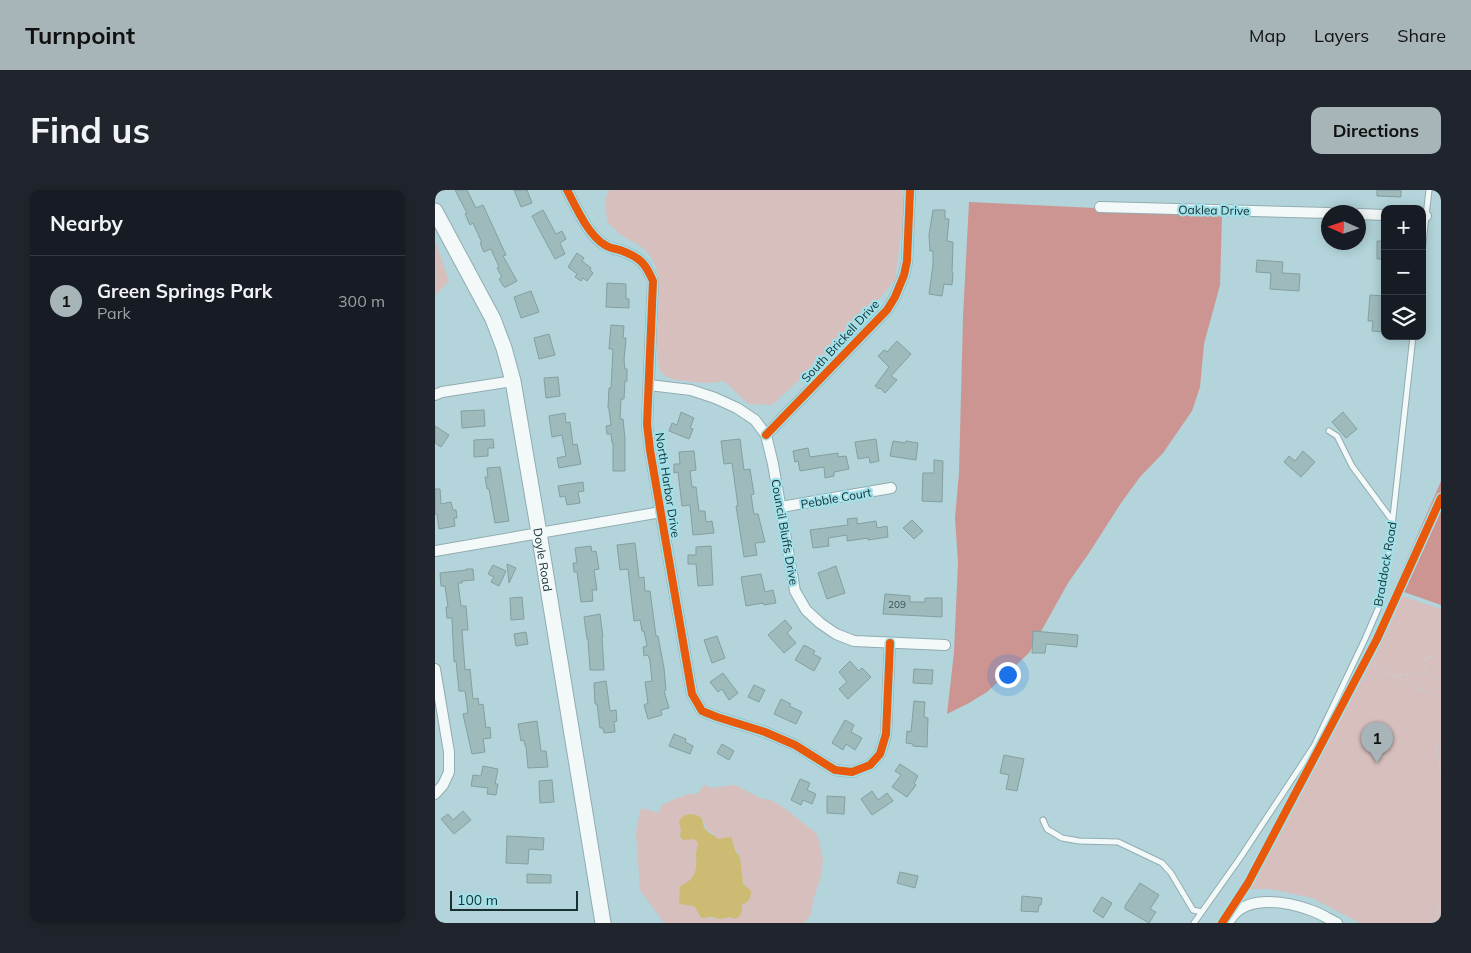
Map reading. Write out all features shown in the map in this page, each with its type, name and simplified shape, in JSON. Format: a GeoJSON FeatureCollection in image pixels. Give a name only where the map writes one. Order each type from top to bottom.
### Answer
{"type":"FeatureCollection","features":[{"type":"Feature","properties":{"kind":"main road","name":"Doyle Road"},"geometry":{"type":"LineString","coordinates":[[435,211],[493,319],[504,348],[513,381],[603,923]]}},
{"type":"Feature","properties":{"kind":"street","name":"North Harbor Drive"},"geometry":{"type":"LineString","coordinates":[[567,190],[589,230],[604,245],[635,256],[641,261],[653,281],[647,424],[692,694],[702,711],[765,732],[795,746],[835,770],[852,772],[870,765],[880,754],[886,734],[890,643]]}},
{"type":"Feature","properties":{"kind":"street","name":"South Brickell Drive"},"geometry":{"type":"LineString","coordinates":[[766,435],[887,310],[895,297],[904,276],[907,261],[910,190]]}},
{"type":"Feature","properties":{"kind":"street","name":"Oaklea Drive"},"geometry":{"type":"LineString","coordinates":[[1101,207],[1321,213]]}},
{"type":"Feature","properties":{"kind":"street"},"geometry":{"type":"LineString","coordinates":[[1366,214],[1381,215]]}},
{"type":"Feature","properties":{"kind":"street"},"geometry":{"type":"LineString","coordinates":[[435,395],[442,392],[513,381]]}},
{"type":"Feature","properties":{"kind":"street","name":"Council Bluffs Drive"},"geometry":{"type":"LineString","coordinates":[[649,385],[691,390],[715,398],[737,408],[755,420],[766,435],[781,507],[795,591],[806,610],[820,623],[837,634],[855,641],[945,645]]}},
{"type":"Feature","properties":{"kind":"street","name":"Pebble Court"},"geometry":{"type":"LineString","coordinates":[[781,507],[891,488]]}},
{"type":"Feature","properties":{"kind":"street"},"geometry":{"type":"LineString","coordinates":[[435,551],[661,512]]}},
{"type":"Feature","properties":{"kind":"street"},"geometry":{"type":"LineString","coordinates":[[435,669],[436,684],[449,752],[449,772],[443,785],[435,794]]}},
{"type":"Feature","properties":{"kind":"street"},"geometry":{"type":"LineString","coordinates":[[1228,923],[1239,910],[1248,905],[1275,901],[1312,910],[1337,923]]}},
{"type":"Feature","properties":{"kind":"lane"},"geometry":{"type":"LineString","coordinates":[[1426,206],[1429,190]]}},
{"type":"Feature","properties":{"kind":"lane","name":"Braddock Road"},"geometry":{"type":"LineString","coordinates":[[1195,923],[1314,746],[1365,640],[1377,609],[1383,589],[1393,521],[1413,340]]}},
{"type":"Feature","properties":{"kind":"lane"},"geometry":{"type":"LineString","coordinates":[[1329,431],[1337,436],[1352,466],[1393,521]]}},
{"type":"Feature","properties":{"kind":"lane"},"geometry":{"type":"LineString","coordinates":[[1043,820],[1047,829],[1062,838],[1079,841],[1118,842],[1162,863],[1171,873],[1193,910],[1202,912]]}},
{"type":"Feature","properties":{"kind":"path"},"geometry":{"type":"LineString","coordinates":[[1425,672],[1426,657],[1436,657]]}},
{"type":"Feature","properties":{"kind":"path"},"geometry":{"type":"LineString","coordinates":[[1361,671],[1367,658],[1438,697],[1441,701]]}},
{"type":"Feature","properties":{"kind":"path"},"geometry":{"type":"LineString","coordinates":[[1399,675],[1420,675],[1425,672]]}},
{"type":"Feature","properties":{"kind":"path"},"geometry":{"type":"LineString","coordinates":[[1425,672],[1441,680]]}},
{"type":"Feature","properties":{"kind":"path"},"geometry":{"type":"LineString","coordinates":[[1441,741],[1435,748],[1440,760],[1439,769],[1441,776]]}},
{"type":"Feature","properties":{"kind":"path"},"geometry":{"type":"LineString","coordinates":[[1434,923],[1438,905],[1441,902]]}},
{"type":"Feature","properties":{"kind":"shaded area"},"geometry":{"type":"Polygon","coordinates":[[[609,190],[902,190],[904,210],[895,280],[843,342],[772,405],[748,404],[724,381],[705,383],[680,380],[670,378],[662,373],[658,365],[657,354],[659,293],[656,268],[646,251],[621,235],[607,222],[605,199],[609,190]]]}},
{"type":"Feature","properties":{"kind":"shaded area"},"geometry":{"type":"Polygon","coordinates":[[[969,202],[1095,208],[1096,212],[1222,215],[1220,285],[1204,344],[1200,387],[1192,411],[1163,453],[1140,477],[1121,503],[1068,583],[1029,653],[987,692],[947,714],[954,652],[958,563],[955,518],[959,473],[963,317],[969,202]]]}},
{"type":"Feature","properties":{"kind":"shaded area"},"geometry":{"type":"Polygon","coordinates":[[[435,240],[449,281],[435,295],[435,240]]]}},
{"type":"Feature","properties":{"kind":"shaded area"},"geometry":{"type":"Polygon","coordinates":[[[1441,481],[1441,605],[1400,592],[1357,674],[1441,481]]]}},
{"type":"Feature","properties":{"kind":"shaded area"},"geometry":{"type":"Polygon","coordinates":[[[1402,596],[1441,609],[1441,923],[1360,923],[1312,898],[1270,889],[1244,889],[1382,637],[1402,596]]]}},
{"type":"Feature","properties":{"kind":"shaded area"},"geometry":{"type":"Polygon","coordinates":[[[704,785],[711,788],[735,785],[760,798],[773,801],[817,834],[823,859],[820,880],[811,914],[805,923],[664,923],[640,890],[636,832],[640,811],[642,808],[658,813],[662,805],[677,798],[697,794],[704,785]],[[703,819],[681,829],[680,838],[694,839],[698,842],[694,874],[689,881],[680,887],[679,904],[694,905],[698,910],[699,916],[735,919],[742,905],[747,902],[747,886],[742,876],[740,858],[730,842],[725,838],[718,839],[707,830],[703,819]]]}},
{"type":"Feature","properties":{"kind":"shaded area"},"geometry":{"type":"Polygon","coordinates":[[[690,814],[700,816],[707,831],[718,839],[731,837],[735,850],[740,857],[743,883],[751,891],[751,894],[749,900],[742,905],[740,916],[735,919],[730,917],[720,919],[712,917],[702,918],[694,906],[679,904],[680,886],[692,877],[696,865],[698,842],[693,839],[684,840],[680,837],[681,829],[679,822],[683,816],[690,814]]]}},
{"type":"Feature","properties":{"kind":"building"},"geometry":{"type":"Polygon","coordinates":[[[455,190],[467,190],[476,208],[483,205],[506,255],[503,256],[517,281],[504,287],[499,279],[502,277],[491,249],[484,252],[473,223],[470,225],[465,214],[467,213],[455,190]]]}},
{"type":"Feature","properties":{"kind":"building"},"geometry":{"type":"Polygon","coordinates":[[[514,190],[527,190],[532,203],[521,207],[514,190]]]}},
{"type":"Feature","properties":{"kind":"building"},"geometry":{"type":"Polygon","coordinates":[[[1377,190],[1401,190],[1401,197],[1377,196],[1377,190]]]}},
{"type":"Feature","properties":{"kind":"building"},"geometry":{"type":"Polygon","coordinates":[[[543,210],[556,234],[562,231],[566,239],[560,243],[565,254],[555,259],[532,216],[543,210]]]}},
{"type":"Feature","properties":{"kind":"building"},"geometry":{"type":"Polygon","coordinates":[[[933,210],[945,210],[945,219],[949,219],[947,241],[953,242],[952,285],[944,284],[942,296],[929,294],[933,251],[930,251],[929,235],[933,210]]]}},
{"type":"Feature","properties":{"kind":"building"},"geometry":{"type":"Polygon","coordinates":[[[1377,241],[1381,241],[1381,259],[1377,259],[1377,241]]]}},
{"type":"Feature","properties":{"kind":"building"},"geometry":{"type":"Polygon","coordinates":[[[577,253],[584,258],[582,261],[591,268],[590,270],[593,273],[587,281],[583,278],[581,281],[575,277],[577,274],[568,267],[577,253]]]}},
{"type":"Feature","properties":{"kind":"building"},"geometry":{"type":"Polygon","coordinates":[[[1257,260],[1283,262],[1282,273],[1300,274],[1299,291],[1270,289],[1271,273],[1256,272],[1257,260]]]}},
{"type":"Feature","properties":{"kind":"building"},"geometry":{"type":"Polygon","coordinates":[[[607,283],[626,284],[626,299],[629,299],[629,308],[606,307],[607,283]]]}},
{"type":"Feature","properties":{"kind":"building"},"geometry":{"type":"Polygon","coordinates":[[[531,291],[539,312],[521,318],[514,297],[531,291]]]}},
{"type":"Feature","properties":{"kind":"building"},"geometry":{"type":"Polygon","coordinates":[[[1370,295],[1381,296],[1381,332],[1372,331],[1373,321],[1368,321],[1370,295]]]}},
{"type":"Feature","properties":{"kind":"building"},"geometry":{"type":"Polygon","coordinates":[[[611,325],[624,326],[623,338],[626,338],[624,360],[625,369],[627,369],[627,381],[625,381],[624,399],[621,399],[620,419],[623,419],[625,439],[625,471],[613,471],[613,443],[611,434],[607,434],[606,426],[611,425],[608,408],[613,349],[609,349],[611,325]]]}},
{"type":"Feature","properties":{"kind":"building"},"geometry":{"type":"Polygon","coordinates":[[[549,334],[555,355],[539,359],[534,338],[549,334]]]}},
{"type":"Feature","properties":{"kind":"building"},"geometry":{"type":"Polygon","coordinates":[[[897,341],[911,354],[891,376],[897,380],[885,393],[875,386],[889,367],[878,356],[884,350],[887,352],[897,341]]]}},
{"type":"Feature","properties":{"kind":"building"},"geometry":{"type":"Polygon","coordinates":[[[558,377],[560,396],[546,398],[544,378],[558,377]]]}},
{"type":"Feature","properties":{"kind":"building"},"geometry":{"type":"Polygon","coordinates":[[[484,410],[485,426],[462,428],[461,411],[484,410]]]}},
{"type":"Feature","properties":{"kind":"building"},"geometry":{"type":"Polygon","coordinates":[[[681,412],[694,418],[690,428],[693,429],[689,439],[669,431],[672,423],[677,425],[681,412]]]}},
{"type":"Feature","properties":{"kind":"building"},"geometry":{"type":"Polygon","coordinates":[[[1343,412],[1357,429],[1346,438],[1332,422],[1343,412]]]}},
{"type":"Feature","properties":{"kind":"building"},"geometry":{"type":"Polygon","coordinates":[[[565,413],[566,423],[570,422],[573,445],[577,444],[581,464],[559,468],[557,458],[566,456],[562,435],[552,437],[549,416],[565,413]]]}},
{"type":"Feature","properties":{"kind":"building"},"geometry":{"type":"Polygon","coordinates":[[[435,426],[449,435],[441,447],[435,443],[435,426]]]}},
{"type":"Feature","properties":{"kind":"building"},"geometry":{"type":"Polygon","coordinates":[[[493,439],[494,448],[488,448],[488,456],[474,457],[474,440],[493,439]]]}},
{"type":"Feature","properties":{"kind":"building"},"geometry":{"type":"Polygon","coordinates":[[[740,439],[744,470],[750,469],[754,494],[751,495],[754,514],[758,514],[765,542],[755,543],[757,555],[744,557],[732,463],[724,464],[721,441],[740,439]]]}},
{"type":"Feature","properties":{"kind":"building"},"geometry":{"type":"Polygon","coordinates":[[[876,439],[879,461],[870,463],[869,457],[858,459],[855,442],[876,439]]]}},
{"type":"Feature","properties":{"kind":"building"},"geometry":{"type":"Polygon","coordinates":[[[893,441],[918,443],[916,460],[890,456],[893,441]]]}},
{"type":"Feature","properties":{"kind":"building"},"geometry":{"type":"Polygon","coordinates":[[[808,448],[810,457],[838,453],[838,457],[846,456],[849,469],[834,472],[834,476],[825,478],[824,467],[800,471],[798,461],[795,462],[793,451],[808,448]]]}},
{"type":"Feature","properties":{"kind":"building"},"geometry":{"type":"Polygon","coordinates":[[[694,451],[696,470],[690,471],[692,487],[696,487],[699,511],[705,511],[706,522],[712,521],[714,533],[693,535],[690,505],[682,506],[678,472],[674,473],[674,464],[680,464],[679,452],[694,451]]]}},
{"type":"Feature","properties":{"kind":"building"},"geometry":{"type":"Polygon","coordinates":[[[1303,451],[1315,462],[1301,477],[1284,462],[1289,456],[1295,461],[1303,451]]]}},
{"type":"Feature","properties":{"kind":"building"},"geometry":{"type":"Polygon","coordinates":[[[934,460],[943,461],[942,502],[922,501],[923,473],[934,473],[934,460]]]}},
{"type":"Feature","properties":{"kind":"building"},"geometry":{"type":"Polygon","coordinates":[[[500,467],[509,521],[495,523],[485,477],[488,477],[487,468],[500,467]]]}},
{"type":"Feature","properties":{"kind":"building"},"geometry":{"type":"Polygon","coordinates":[[[583,482],[584,491],[578,492],[580,503],[567,505],[565,496],[560,497],[558,486],[583,482]]]}},
{"type":"Feature","properties":{"kind":"building"},"geometry":{"type":"Polygon","coordinates":[[[435,489],[440,489],[441,504],[451,502],[453,510],[456,510],[455,526],[439,529],[437,514],[435,514],[435,489]]]}},
{"type":"Feature","properties":{"kind":"building"},"geometry":{"type":"Polygon","coordinates":[[[857,518],[857,524],[876,521],[877,528],[887,526],[888,537],[847,541],[847,535],[828,538],[829,546],[813,548],[810,530],[848,525],[847,519],[857,518]]]}},
{"type":"Feature","properties":{"kind":"building"},"geometry":{"type":"Polygon","coordinates":[[[912,520],[923,531],[914,539],[903,528],[912,520]]]}},
{"type":"Feature","properties":{"kind":"building"},"geometry":{"type":"Polygon","coordinates":[[[635,543],[639,578],[644,577],[645,591],[650,591],[656,636],[658,636],[664,668],[666,690],[664,691],[669,708],[661,710],[662,715],[648,719],[644,705],[648,703],[645,682],[652,681],[650,661],[648,655],[644,656],[643,647],[647,646],[640,620],[634,621],[628,569],[620,570],[617,545],[635,543]]]}},
{"type":"Feature","properties":{"kind":"building"},"geometry":{"type":"Polygon","coordinates":[[[591,546],[592,552],[596,551],[599,569],[594,570],[597,590],[592,590],[593,601],[581,602],[577,572],[574,572],[573,563],[577,563],[575,548],[591,546]]]}},
{"type":"Feature","properties":{"kind":"building"},"geometry":{"type":"Polygon","coordinates":[[[711,546],[713,585],[698,586],[696,564],[688,564],[688,555],[696,555],[696,547],[711,546]]]}},
{"type":"Feature","properties":{"kind":"building"},"geometry":{"type":"Polygon","coordinates":[[[507,564],[516,568],[509,583],[507,564]]]}},
{"type":"Feature","properties":{"kind":"building"},"geometry":{"type":"Polygon","coordinates":[[[493,565],[506,571],[499,586],[491,582],[494,577],[488,574],[493,565]]]}},
{"type":"Feature","properties":{"kind":"building"},"geometry":{"type":"Polygon","coordinates":[[[836,566],[845,593],[827,599],[818,573],[836,566]]]}},
{"type":"Feature","properties":{"kind":"building"},"geometry":{"type":"Polygon","coordinates":[[[473,569],[474,580],[458,583],[461,606],[466,606],[468,630],[462,630],[465,670],[470,669],[473,699],[478,698],[479,705],[483,704],[486,728],[490,727],[491,738],[483,739],[485,752],[472,754],[463,714],[468,713],[465,691],[459,691],[456,661],[454,662],[452,618],[447,618],[446,607],[448,607],[445,586],[441,586],[440,573],[473,569]]]}},
{"type":"Feature","properties":{"kind":"building"},"geometry":{"type":"Polygon","coordinates":[[[761,574],[765,592],[773,590],[776,603],[746,606],[741,577],[761,574]]]}},
{"type":"Feature","properties":{"kind":"building"},"geometry":{"type":"Polygon","coordinates":[[[885,594],[910,596],[910,602],[925,602],[925,598],[942,598],[942,617],[883,614],[885,594]]]}},
{"type":"Feature","properties":{"kind":"building"},"geometry":{"type":"Polygon","coordinates":[[[522,597],[524,619],[511,620],[510,598],[522,597]]]}},
{"type":"Feature","properties":{"kind":"building"},"geometry":{"type":"Polygon","coordinates":[[[600,614],[604,670],[590,670],[584,617],[600,614]]]}},
{"type":"Feature","properties":{"kind":"building"},"geometry":{"type":"Polygon","coordinates":[[[785,620],[792,628],[787,633],[796,643],[784,653],[768,635],[785,620]]]}},
{"type":"Feature","properties":{"kind":"building"},"geometry":{"type":"Polygon","coordinates":[[[1033,631],[1078,635],[1077,647],[1046,644],[1045,653],[1032,653],[1033,631]]]}},
{"type":"Feature","properties":{"kind":"building"},"geometry":{"type":"Polygon","coordinates":[[[526,632],[528,644],[516,646],[514,634],[526,632]]]}},
{"type":"Feature","properties":{"kind":"building"},"geometry":{"type":"Polygon","coordinates":[[[717,636],[725,658],[712,663],[704,640],[717,636]]]}},
{"type":"Feature","properties":{"kind":"building"},"geometry":{"type":"Polygon","coordinates":[[[804,645],[815,651],[813,654],[821,658],[814,671],[795,660],[804,645]]]}},
{"type":"Feature","properties":{"kind":"building"},"geometry":{"type":"Polygon","coordinates":[[[850,661],[859,671],[862,668],[871,677],[848,699],[839,689],[847,682],[839,672],[850,661]]]}},
{"type":"Feature","properties":{"kind":"building"},"geometry":{"type":"Polygon","coordinates":[[[914,669],[933,670],[932,684],[913,683],[914,669]]]}},
{"type":"Feature","properties":{"kind":"building"},"geometry":{"type":"Polygon","coordinates":[[[723,673],[738,693],[729,700],[722,689],[718,692],[710,682],[723,673]]]}},
{"type":"Feature","properties":{"kind":"building"},"geometry":{"type":"Polygon","coordinates":[[[606,681],[610,711],[616,710],[617,721],[614,722],[615,732],[604,733],[603,728],[600,728],[597,704],[595,704],[594,683],[606,681]]]}},
{"type":"Feature","properties":{"kind":"building"},"geometry":{"type":"Polygon","coordinates":[[[754,685],[765,690],[759,702],[748,697],[754,685]]]}},
{"type":"Feature","properties":{"kind":"building"},"geometry":{"type":"Polygon","coordinates":[[[781,699],[791,704],[789,706],[802,712],[796,724],[774,714],[781,699]]]}},
{"type":"Feature","properties":{"kind":"building"},"geometry":{"type":"Polygon","coordinates":[[[914,701],[925,702],[924,717],[928,718],[927,747],[913,746],[913,744],[906,743],[907,731],[911,732],[914,701]]]}},
{"type":"Feature","properties":{"kind":"building"},"geometry":{"type":"Polygon","coordinates":[[[845,720],[854,725],[851,732],[862,738],[855,750],[846,744],[843,750],[832,743],[845,720]]]}},
{"type":"Feature","properties":{"kind":"building"},"geometry":{"type":"Polygon","coordinates":[[[537,721],[541,751],[546,751],[548,767],[528,768],[526,746],[524,740],[521,741],[518,724],[537,721]]]}},
{"type":"Feature","properties":{"kind":"building"},"geometry":{"type":"Polygon","coordinates":[[[674,734],[686,739],[685,742],[693,746],[690,754],[669,746],[674,734]]]}},
{"type":"Feature","properties":{"kind":"building"},"geometry":{"type":"Polygon","coordinates":[[[722,744],[734,751],[729,760],[717,753],[722,744]]]}},
{"type":"Feature","properties":{"kind":"building"},"geometry":{"type":"Polygon","coordinates":[[[1004,755],[1024,759],[1017,791],[1006,789],[1009,775],[1000,773],[1004,755]]]}},
{"type":"Feature","properties":{"kind":"building"},"geometry":{"type":"Polygon","coordinates":[[[900,764],[918,776],[914,783],[916,785],[907,797],[892,787],[901,775],[895,771],[900,764]]]}},
{"type":"Feature","properties":{"kind":"building"},"geometry":{"type":"Polygon","coordinates":[[[483,766],[498,769],[495,784],[498,784],[496,795],[487,794],[488,788],[471,786],[473,775],[481,776],[483,766]]]}},
{"type":"Feature","properties":{"kind":"building"},"geometry":{"type":"Polygon","coordinates":[[[800,779],[810,783],[807,790],[816,794],[812,804],[803,800],[801,805],[791,800],[800,779]]]}},
{"type":"Feature","properties":{"kind":"building"},"geometry":{"type":"Polygon","coordinates":[[[552,780],[554,802],[540,803],[539,781],[552,780]]]}},
{"type":"Feature","properties":{"kind":"building"},"geometry":{"type":"Polygon","coordinates":[[[872,791],[878,800],[887,793],[893,801],[872,815],[861,799],[872,791]]]}},
{"type":"Feature","properties":{"kind":"building"},"geometry":{"type":"Polygon","coordinates":[[[827,796],[845,797],[844,814],[827,813],[827,796]]]}},
{"type":"Feature","properties":{"kind":"building"},"geometry":{"type":"Polygon","coordinates":[[[463,811],[471,820],[454,834],[441,819],[448,814],[453,820],[463,811]]]}},
{"type":"Feature","properties":{"kind":"building"},"geometry":{"type":"Polygon","coordinates":[[[507,836],[544,838],[543,850],[529,849],[528,864],[506,863],[507,836]]]}},
{"type":"Feature","properties":{"kind":"building"},"geometry":{"type":"Polygon","coordinates":[[[900,872],[918,876],[915,888],[897,883],[900,872]]]}},
{"type":"Feature","properties":{"kind":"building"},"geometry":{"type":"Polygon","coordinates":[[[527,874],[551,875],[551,883],[527,883],[527,874]]]}},
{"type":"Feature","properties":{"kind":"building"},"geometry":{"type":"Polygon","coordinates":[[[1140,883],[1159,895],[1150,909],[1156,912],[1149,923],[1125,909],[1140,883]]]}},
{"type":"Feature","properties":{"kind":"building"},"geometry":{"type":"Polygon","coordinates":[[[1022,896],[1042,898],[1038,912],[1021,911],[1022,896]]]}},
{"type":"Feature","properties":{"kind":"building"},"geometry":{"type":"Polygon","coordinates":[[[1102,897],[1112,903],[1103,918],[1093,911],[1102,897]]]}},
{"type":"Feature","properties":{"kind":"cycle path"},"geometry":{"type":"LineString","coordinates":[[567,190],[593,235],[610,248],[620,250],[641,261],[653,281],[647,424],[692,694],[702,711],[765,732],[795,745],[835,770],[852,772],[870,765],[880,754],[886,734],[890,643]]}},
{"type":"Feature","properties":{"kind":"cycle path"},"geometry":{"type":"LineString","coordinates":[[766,435],[887,310],[895,297],[904,275],[907,261],[910,190]]}},
{"type":"Feature","properties":{"kind":"cycle path"},"geometry":{"type":"LineString","coordinates":[[1222,923],[1248,883],[1377,639],[1441,498]]}},
{"type":"Feature","properties":{"kind":"place","name":"Green Springs Park"},"geometry":{"type":"Point","coordinates":[1377,763]}}]}
